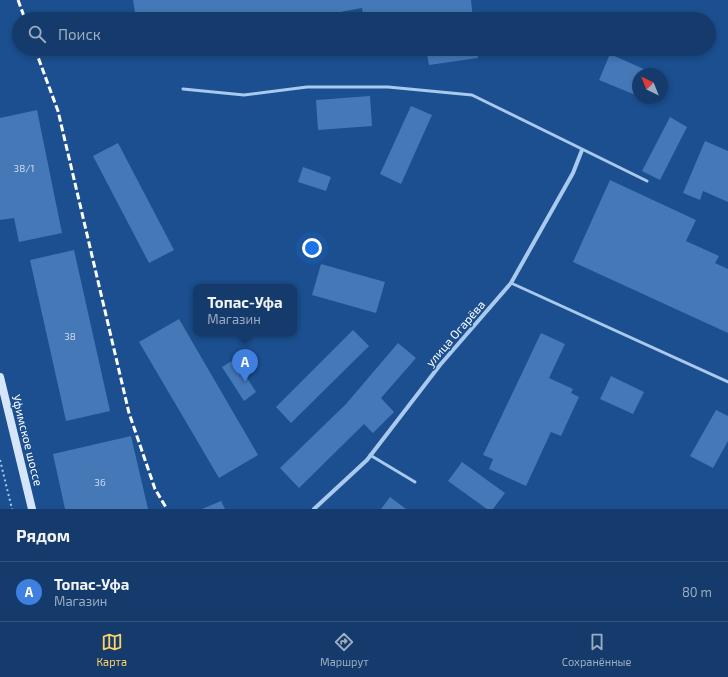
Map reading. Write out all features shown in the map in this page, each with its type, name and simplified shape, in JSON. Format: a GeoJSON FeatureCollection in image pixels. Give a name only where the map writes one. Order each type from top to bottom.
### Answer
{"type":"FeatureCollection","features":[{"type":"Feature","properties":{"kind":"main road","name":"Уфимское шоссе"},"geometry":{"type":"LineString","coordinates":[[0,377],[32,509]]}},
{"type":"Feature","properties":{"kind":"street","name":"улица Огарёва"},"geometry":{"type":"LineString","coordinates":[[314,509],[370,455],[440,364],[512,283],[573,173],[582,150]]}},
{"type":"Feature","properties":{"kind":"lane"},"geometry":{"type":"LineString","coordinates":[[183,89],[244,95],[306,87],[388,86],[472,95],[646,181]]}},
{"type":"Feature","properties":{"kind":"lane"},"geometry":{"type":"LineString","coordinates":[[512,283],[728,382]]}},
{"type":"Feature","properties":{"kind":"lane"},"geometry":{"type":"LineString","coordinates":[[370,455],[415,482]]}},
{"type":"Feature","properties":{"kind":"path"},"geometry":{"type":"LineString","coordinates":[[0,460],[12,509]]}},
{"type":"Feature","properties":{"kind":"building"},"geometry":{"type":"Polygon","coordinates":[[[133,0],[471,0],[472,12],[363,12],[362,8],[340,12],[135,12],[133,0]]]}},
{"type":"Feature","properties":{"kind":"building"},"geometry":{"type":"Polygon","coordinates":[[[427,56],[478,56],[478,58],[429,65],[427,56]]]}},
{"type":"Feature","properties":{"kind":"building"},"geometry":{"type":"Polygon","coordinates":[[[609,56],[614,56],[642,68],[632,68],[632,94],[599,80],[609,56]]]}},
{"type":"Feature","properties":{"kind":"building"},"geometry":{"type":"Polygon","coordinates":[[[370,96],[372,126],[318,130],[316,100],[370,96]]]}},
{"type":"Feature","properties":{"kind":"building"},"geometry":{"type":"Polygon","coordinates":[[[411,106],[432,115],[401,184],[380,174],[411,106]]]}},
{"type":"Feature","properties":{"kind":"building"},"geometry":{"type":"Polygon","coordinates":[[[37,110],[62,233],[19,242],[14,218],[0,220],[0,118],[37,110]]]}},
{"type":"Feature","properties":{"kind":"building"},"geometry":{"type":"Polygon","coordinates":[[[670,117],[687,127],[660,180],[642,171],[670,117]]]}},
{"type":"Feature","properties":{"kind":"building"},"geometry":{"type":"Polygon","coordinates":[[[705,141],[728,151],[728,202],[703,191],[700,200],[683,193],[705,141]]]}},
{"type":"Feature","properties":{"kind":"building"},"geometry":{"type":"Polygon","coordinates":[[[118,143],[174,250],[149,263],[93,156],[118,143]]]}},
{"type":"Feature","properties":{"kind":"building"},"geometry":{"type":"Polygon","coordinates":[[[303,167],[331,177],[326,191],[298,182],[303,167]]]}},
{"type":"Feature","properties":{"kind":"building"},"geometry":{"type":"Polygon","coordinates":[[[610,180],[696,220],[686,241],[719,256],[715,263],[728,269],[728,333],[573,262],[610,180]]]}},
{"type":"Feature","properties":{"kind":"building"},"geometry":{"type":"Polygon","coordinates":[[[74,250],[110,411],[66,421],[30,260],[74,250]]]}},
{"type":"Feature","properties":{"kind":"building"},"geometry":{"type":"Polygon","coordinates":[[[321,264],[385,282],[376,313],[312,295],[321,264]]]}},
{"type":"Feature","properties":{"kind":"building"},"geometry":{"type":"Polygon","coordinates":[[[179,319],[258,455],[219,478],[139,342],[179,319]]]}},
{"type":"Feature","properties":{"kind":"building"},"geometry":{"type":"Polygon","coordinates":[[[353,330],[369,346],[291,423],[276,407],[353,330]]]}},
{"type":"Feature","properties":{"kind":"building"},"geometry":{"type":"Polygon","coordinates":[[[541,333],[565,344],[549,378],[573,389],[571,393],[579,397],[561,436],[551,432],[526,486],[489,469],[493,459],[483,455],[541,333]]]}},
{"type":"Feature","properties":{"kind":"building"},"geometry":{"type":"Polygon","coordinates":[[[398,343],[416,358],[381,398],[394,412],[373,433],[364,424],[299,488],[280,468],[346,404],[398,343]]]}},
{"type":"Feature","properties":{"kind":"building"},"geometry":{"type":"Polygon","coordinates":[[[235,359],[256,392],[244,401],[222,367],[235,359]]]}},
{"type":"Feature","properties":{"kind":"building"},"geometry":{"type":"Polygon","coordinates":[[[611,376],[644,392],[633,414],[600,399],[611,376]]]}},
{"type":"Feature","properties":{"kind":"building"},"geometry":{"type":"Polygon","coordinates":[[[716,410],[728,416],[728,441],[713,468],[690,456],[716,410]]]}},
{"type":"Feature","properties":{"kind":"building"},"geometry":{"type":"Polygon","coordinates":[[[131,436],[148,509],[65,509],[53,454],[131,436]]]}},
{"type":"Feature","properties":{"kind":"building"},"geometry":{"type":"Polygon","coordinates":[[[462,462],[505,493],[493,509],[487,509],[448,481],[462,462]]]}},
{"type":"Feature","properties":{"kind":"building"},"geometry":{"type":"Polygon","coordinates":[[[390,497],[406,509],[381,509],[390,497]]]}},
{"type":"Feature","properties":{"kind":"building"},"geometry":{"type":"Polygon","coordinates":[[[221,501],[225,509],[202,509],[221,501]]]}},
{"type":"Feature","properties":{"kind":"railway"},"geometry":{"type":"LineString","coordinates":[[18,0],[22,12]]}},
{"type":"Feature","properties":{"kind":"railway"},"geometry":{"type":"LineString","coordinates":[[38,56],[58,111],[129,413],[155,489],[167,509]]}},
{"type":"Feature","properties":{"kind":"place","name":"Топас-Уфа"},"geometry":{"type":"Point","coordinates":[245,382]}}]}
